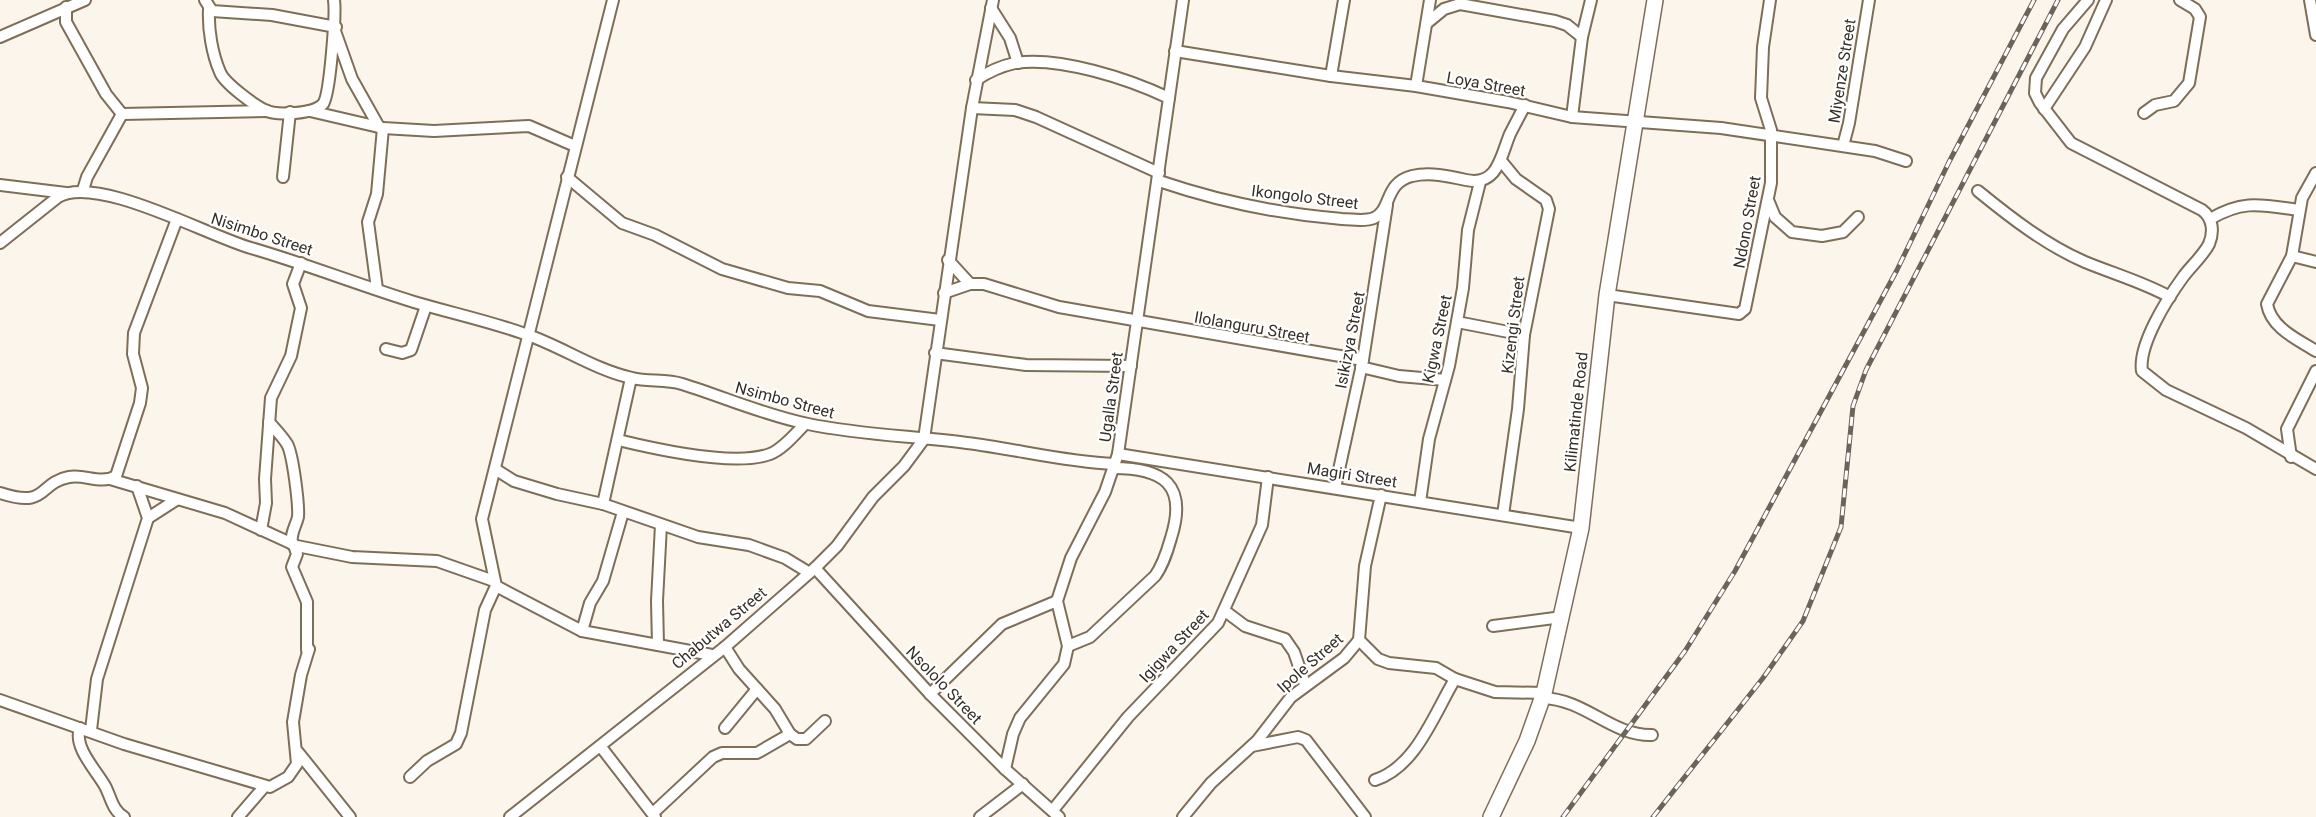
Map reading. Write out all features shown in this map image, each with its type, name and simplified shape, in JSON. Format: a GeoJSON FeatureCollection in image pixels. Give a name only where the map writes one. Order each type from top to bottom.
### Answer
{"type":"FeatureCollection","features":[{"type":"Feature","properties":{"kind":"main road","name":"Kilimatinde Road"},"geometry":{"type":"LineString","coordinates":[[1491,817],[1527,741],[1543,696],[1581,528],[1607,295],[1655,0]]}},
{"type":"Feature","properties":{"kind":"street"},"geometry":{"type":"LineString","coordinates":[[0,37],[85,0]]}},
{"type":"Feature","properties":{"kind":"street"},"geometry":{"type":"LineString","coordinates":[[310,111],[322,105],[325,100],[335,29],[334,0]]}},
{"type":"Feature","properties":{"kind":"street"},"geometry":{"type":"LineString","coordinates":[[410,777],[427,761],[456,744],[461,733],[485,610],[495,584],[482,519],[574,146],[613,0]]}},
{"type":"Feature","properties":{"kind":"street","name":"Ugalla Street"},"geometry":{"type":"LineString","coordinates":[[1057,601],[1071,558],[1095,513],[1115,462],[1159,177],[1183,0]]}},
{"type":"Feature","properties":{"kind":"street"},"geometry":{"type":"LineString","coordinates":[[1331,76],[1344,0]]}},
{"type":"Feature","properties":{"kind":"street"},"geometry":{"type":"LineString","coordinates":[[1416,86],[1430,0]]}},
{"type":"Feature","properties":{"kind":"street"},"geometry":{"type":"LineString","coordinates":[[1572,117],[1582,36],[1591,0]]}},
{"type":"Feature","properties":{"kind":"street","name":"Ndono Street"},"geometry":{"type":"LineString","coordinates":[[1607,295],[1743,313],[1748,302],[1771,183],[1771,136],[1761,98],[1763,47],[1770,0]]}},
{"type":"Feature","properties":{"kind":"street","name":"Miyenze Street"},"geometry":{"type":"LineString","coordinates":[[1843,146],[1869,0]]}},
{"type":"Feature","properties":{"kind":"street"},"geometry":{"type":"LineString","coordinates":[[2088,0],[2063,28],[2036,78],[2036,93],[2044,109],[2071,143],[2186,201],[2208,214],[2210,219],[2211,237],[2208,245],[2170,297],[2142,351],[2142,371],[2166,390],[2246,428],[2291,457],[2316,469]]}},
{"type":"Feature","properties":{"kind":"street"},"geometry":{"type":"LineString","coordinates":[[2044,109],[2085,47],[2106,0]]}},
{"type":"Feature","properties":{"kind":"street"},"geometry":{"type":"LineString","coordinates":[[2183,2],[2199,0]]}},
{"type":"Feature","properties":{"kind":"street"},"geometry":{"type":"LineString","coordinates":[[2310,0],[2316,35]]}},
{"type":"Feature","properties":{"kind":"street"},"geometry":{"type":"LineString","coordinates":[[2144,113],[2155,105],[2175,101],[2189,83],[2200,17],[2195,9],[2183,2]]}},
{"type":"Feature","properties":{"kind":"street"},"geometry":{"type":"LineString","coordinates":[[992,4],[1010,38],[1018,63]]}},
{"type":"Feature","properties":{"kind":"street"},"geometry":{"type":"LineString","coordinates":[[924,439],[948,260],[976,80],[992,4]]}},
{"type":"Feature","properties":{"kind":"street"},"geometry":{"type":"LineString","coordinates":[[1427,23],[1444,9],[1460,4],[1555,21],[1568,25],[1582,36]]}},
{"type":"Feature","properties":{"kind":"street"},"geometry":{"type":"LineString","coordinates":[[267,111],[220,73],[208,23],[207,5],[273,15],[335,29]]}},
{"type":"Feature","properties":{"kind":"street"},"geometry":{"type":"LineString","coordinates":[[66,7],[66,22],[106,94],[122,114]]}},
{"type":"Feature","properties":{"kind":"street"},"geometry":{"type":"LineString","coordinates":[[335,29],[352,79],[381,128],[377,194],[368,222],[377,289]]}},
{"type":"Feature","properties":{"kind":"street","name":"Loya Street"},"geometry":{"type":"LineString","coordinates":[[1175,51],[1331,76],[1416,86],[1525,105],[1572,117],[1721,128],[1843,146],[1890,155],[1906,161]]}},
{"type":"Feature","properties":{"kind":"street"},"geometry":{"type":"LineString","coordinates":[[976,80],[999,67],[1018,63],[1057,65],[1120,78],[1169,98]]}},
{"type":"Feature","properties":{"kind":"street"},"geometry":{"type":"LineString","coordinates":[[1480,182],[1495,171],[1502,162],[1510,134],[1525,105]]}},
{"type":"Feature","properties":{"kind":"street"},"geometry":{"type":"LineString","coordinates":[[972,108],[1015,110],[1036,117],[1159,177]]}},
{"type":"Feature","properties":{"kind":"street"},"geometry":{"type":"LineString","coordinates":[[122,114],[310,111],[381,128],[434,131],[529,126],[574,146]]}},
{"type":"Feature","properties":{"kind":"street"},"geometry":{"type":"LineString","coordinates":[[283,177],[290,112]]}},
{"type":"Feature","properties":{"kind":"street"},"geometry":{"type":"LineString","coordinates":[[83,190],[87,177],[122,114]]}},
{"type":"Feature","properties":{"kind":"street","name":"Kizengi Street"},"geometry":{"type":"LineString","coordinates":[[1502,162],[1516,180],[1546,200],[1549,209],[1524,335],[1518,409],[1503,515]]}},
{"type":"Feature","properties":{"kind":"street"},"geometry":{"type":"LineString","coordinates":[[2316,172],[2302,198],[2292,256],[2267,304],[2276,324],[2316,351]]}},
{"type":"Feature","properties":{"kind":"street","name":"Ikongolo Street"},"geometry":{"type":"LineString","coordinates":[[1159,177],[1202,196],[1312,217],[1360,220],[1371,219],[1381,213],[1394,186],[1412,176],[1437,174],[1480,182]]}},
{"type":"Feature","properties":{"kind":"street"},"geometry":{"type":"LineString","coordinates":[[567,177],[622,222],[655,235],[722,269],[788,288],[820,291],[868,311],[940,320]]}},
{"type":"Feature","properties":{"kind":"street","name":"Kigwa Street"},"geometry":{"type":"LineString","coordinates":[[1420,502],[1429,439],[1445,380],[1457,322],[1468,230],[1480,182]]}},
{"type":"Feature","properties":{"kind":"street"},"geometry":{"type":"LineString","coordinates":[[0,185],[66,193]]}},
{"type":"Feature","properties":{"kind":"street","name":"Nisimbo Street"},"geometry":{"type":"LineString","coordinates":[[0,243],[66,193],[83,190],[128,201],[236,244],[301,263],[426,306],[529,335]]}},
{"type":"Feature","properties":{"kind":"street"},"geometry":{"type":"LineString","coordinates":[[1978,190],[2062,251],[2145,283],[2170,297]]}},
{"type":"Feature","properties":{"kind":"street","name":"Isikizya Street"},"geometry":{"type":"LineString","coordinates":[[1335,488],[1362,364],[1387,219],[1388,197]]}},
{"type":"Feature","properties":{"kind":"street"},"geometry":{"type":"LineString","coordinates":[[1767,200],[1775,217],[1792,232],[1822,236],[1844,232],[1858,217]]}},
{"type":"Feature","properties":{"kind":"street"},"geometry":{"type":"LineString","coordinates":[[2210,219],[2235,206],[2247,204],[2299,210]]}},
{"type":"Feature","properties":{"kind":"street"},"geometry":{"type":"LineString","coordinates":[[110,479],[119,469],[140,403],[142,388],[133,354],[134,333],[177,219]]}},
{"type":"Feature","properties":{"kind":"street"},"geometry":{"type":"LineString","coordinates":[[2292,256],[2316,262]]}},
{"type":"Feature","properties":{"kind":"street"},"geometry":{"type":"LineString","coordinates":[[944,293],[970,285],[948,260]]}},
{"type":"Feature","properties":{"kind":"street"},"geometry":{"type":"LineString","coordinates":[[261,530],[266,503],[269,422],[274,387],[291,356],[301,308],[293,284],[301,263]]}},
{"type":"Feature","properties":{"kind":"street","name":"Ilolanguru Street"},"geometry":{"type":"LineString","coordinates":[[970,285],[1002,288],[1059,307],[1362,364],[1399,376],[1445,380]]}},
{"type":"Feature","properties":{"kind":"street"},"geometry":{"type":"LineString","coordinates":[[386,350],[402,353],[411,350],[426,306]]}},
{"type":"Feature","properties":{"kind":"street"},"geometry":{"type":"LineString","coordinates":[[1457,322],[1524,335]]}},
{"type":"Feature","properties":{"kind":"street","name":"Nsimbo Street"},"geometry":{"type":"LineString","coordinates":[[529,335],[575,357],[632,378],[682,384],[732,403],[805,424],[967,443],[1093,464],[1115,462]]}},
{"type":"Feature","properties":{"kind":"street"},"geometry":{"type":"LineString","coordinates":[[935,353],[1051,367],[1131,366]]}},
{"type":"Feature","properties":{"kind":"street"},"geometry":{"type":"LineString","coordinates":[[2291,457],[2287,429],[2316,371]]}},
{"type":"Feature","properties":{"kind":"street"},"geometry":{"type":"LineString","coordinates":[[603,504],[632,378]]}},
{"type":"Feature","properties":{"kind":"street"},"geometry":{"type":"LineString","coordinates":[[0,700],[124,744],[214,768],[264,787],[274,786],[288,777],[297,764],[298,752],[293,722],[308,650],[307,602],[292,567],[297,554],[291,534],[298,519],[297,482],[286,443],[269,422]]}},
{"type":"Feature","properties":{"kind":"street"},"geometry":{"type":"LineString","coordinates":[[618,441],[677,452],[758,457],[773,453],[805,424]]}},
{"type":"Feature","properties":{"kind":"street","name":"Chabutwa Street"},"geometry":{"type":"LineString","coordinates":[[510,817],[633,722],[655,700],[725,647],[812,570],[837,546],[873,497],[904,466],[924,439]]}},
{"type":"Feature","properties":{"kind":"street"},"geometry":{"type":"LineString","coordinates":[[1068,646],[1090,637],[1155,576],[1162,567],[1177,521],[1177,501],[1162,477],[1115,462]]}},
{"type":"Feature","properties":{"kind":"street","name":"Magiri Street"},"geometry":{"type":"LineString","coordinates":[[1115,462],[1268,477],[1581,528]]}},
{"type":"Feature","properties":{"kind":"street","name":"Nsololo Street"},"geometry":{"type":"LineString","coordinates":[[495,469],[514,481],[603,504],[699,537],[749,545],[812,570],[930,694],[1005,769],[1056,814]]}},
{"type":"Feature","properties":{"kind":"street"},"geometry":{"type":"LineString","coordinates":[[0,493],[18,498],[32,498],[67,477],[110,479],[137,486],[176,501],[225,513],[293,544],[352,557],[437,561],[495,584],[582,631],[712,656]]}},
{"type":"Feature","properties":{"kind":"street","name":"Igigwa Street"},"geometry":{"type":"LineString","coordinates":[[1056,814],[1128,717],[1213,631],[1225,611],[1262,525],[1268,477]]}},
{"type":"Feature","properties":{"kind":"street"},"geometry":{"type":"LineString","coordinates":[[124,817],[116,810],[106,787],[89,764],[78,737],[85,729],[97,679],[148,518],[137,486]]}},
{"type":"Feature","properties":{"kind":"street","name":"Ipole Street"},"geometry":{"type":"LineString","coordinates":[[1187,816],[1211,783],[1250,747],[1291,697],[1305,684],[1344,658],[1359,640],[1365,566],[1381,495]]}},
{"type":"Feature","properties":{"kind":"street"},"geometry":{"type":"LineString","coordinates":[[148,518],[176,501]]}},
{"type":"Feature","properties":{"kind":"street"},"geometry":{"type":"LineString","coordinates":[[582,631],[590,603],[603,581],[623,512]]}},
{"type":"Feature","properties":{"kind":"street"},"geometry":{"type":"LineString","coordinates":[[658,645],[657,601],[661,525]]}},
{"type":"Feature","properties":{"kind":"street"},"geometry":{"type":"LineString","coordinates":[[930,694],[1002,624],[1057,601],[1068,646],[1064,664],[1020,718],[1013,735],[1005,769]]}},
{"type":"Feature","properties":{"kind":"street"},"geometry":{"type":"LineString","coordinates":[[1225,611],[1245,627],[1285,639],[1294,652],[1305,684]]}},
{"type":"Feature","properties":{"kind":"street"},"geometry":{"type":"LineString","coordinates":[[1493,626],[1562,616]]}},
{"type":"Feature","properties":{"kind":"street"},"geometry":{"type":"LineString","coordinates":[[1359,640],[1378,659],[1436,668],[1455,679],[1495,692],[1543,696],[1574,703],[1625,731],[1638,735],[1652,735]]}},
{"type":"Feature","properties":{"kind":"street"},"geometry":{"type":"LineString","coordinates":[[725,647],[775,709],[790,734],[797,739],[806,739],[825,721]]}},
{"type":"Feature","properties":{"kind":"street"},"geometry":{"type":"LineString","coordinates":[[1375,780],[1394,771],[1419,743],[1455,679]]}},
{"type":"Feature","properties":{"kind":"street"},"geometry":{"type":"LineString","coordinates":[[725,728],[757,689]]}},
{"type":"Feature","properties":{"kind":"street"},"geometry":{"type":"LineString","coordinates":[[601,747],[654,815],[713,757],[722,753],[757,753],[790,734]]}},
{"type":"Feature","properties":{"kind":"street"},"geometry":{"type":"LineString","coordinates":[[1250,747],[1298,737],[1306,740],[1365,817]]}},
{"type":"Feature","properties":{"kind":"street"},"geometry":{"type":"LineString","coordinates":[[298,752],[350,817]]}},
{"type":"Feature","properties":{"kind":"street"},"geometry":{"type":"LineString","coordinates":[[241,779],[250,810]]}},
{"type":"Feature","properties":{"kind":"street"},"geometry":{"type":"LineString","coordinates":[[981,817],[1023,784]]}},
{"type":"Feature","properties":{"kind":"street"},"geometry":{"type":"LineString","coordinates":[[238,817],[250,810],[264,787]]}},
{"type":"Feature","properties":{"kind":"railway"},"geometry":{"type":"LineString","coordinates":[[1563,817],[1685,651],[1735,571],[1897,270],[1949,162],[2034,0]]}},
{"type":"Feature","properties":{"kind":"railway"},"geometry":{"type":"LineString","coordinates":[[1653,817],[1763,678],[1803,621],[1841,527],[1853,406],[1866,370],[2058,0]]}}]}
